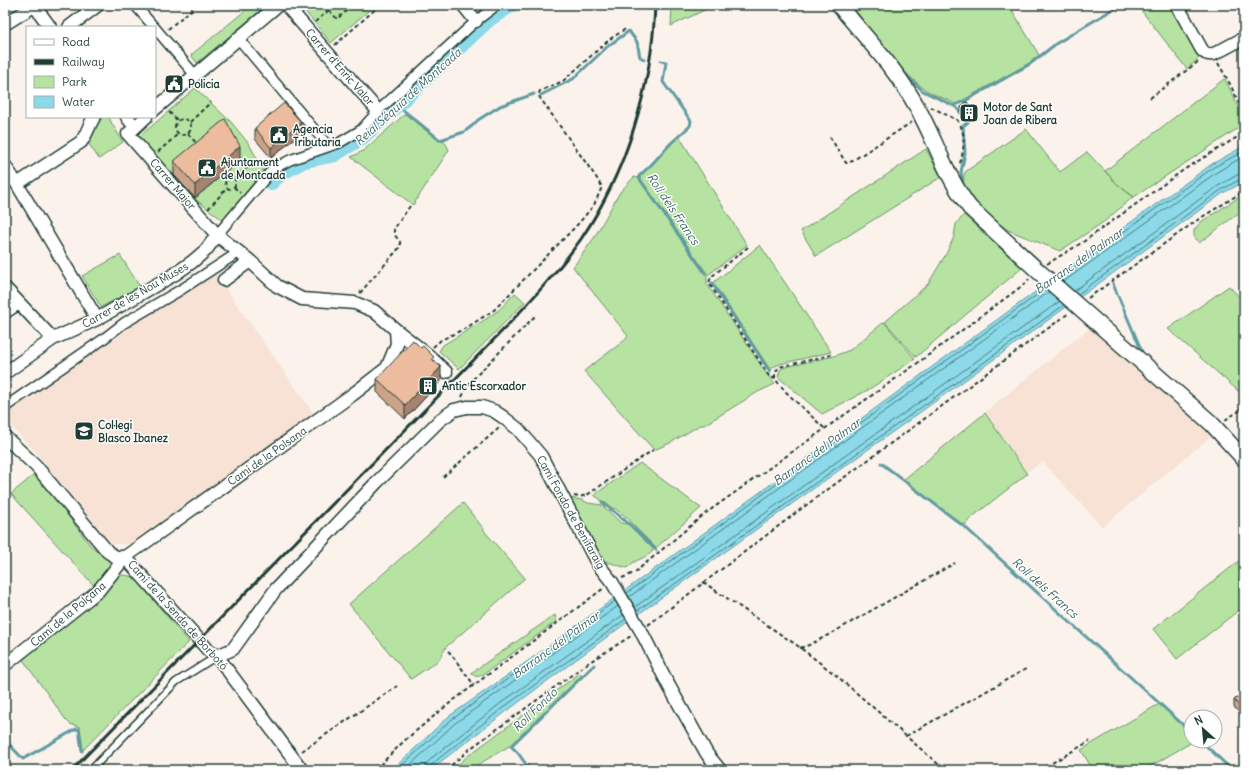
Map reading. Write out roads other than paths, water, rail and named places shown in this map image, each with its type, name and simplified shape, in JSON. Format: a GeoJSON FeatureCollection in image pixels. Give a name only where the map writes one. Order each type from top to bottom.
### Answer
{"type":"FeatureCollection","features":[{"type":"Feature","properties":{"kind":"street"},"geometry":{"type":"LineString","coordinates":[[69,26],[98,5]]}},
{"type":"Feature","properties":{"kind":"street"},"geometry":{"type":"LineString","coordinates":[[135,5],[153,26]]}},
{"type":"Feature","properties":{"kind":"street"},"geometry":{"type":"LineString","coordinates":[[156,108],[278,5]]}},
{"type":"Feature","properties":{"kind":"street","name":"Carrer d'Enric Valor"},"geometry":{"type":"LineString","coordinates":[[286,5],[378,112]]}},
{"type":"Feature","properties":{"kind":"street"},"geometry":{"type":"LineString","coordinates":[[463,5],[476,21]]}},
{"type":"Feature","properties":{"kind":"street"},"geometry":{"type":"LineString","coordinates":[[217,235],[273,169],[290,160],[339,143],[360,130],[476,21],[497,5]]}},
{"type":"Feature","properties":{"kind":"street"},"geometry":{"type":"LineString","coordinates":[[839,5],[883,57],[910,95],[923,118],[952,182],[970,208],[1037,270],[1216,429],[1244,459]]}},
{"type":"Feature","properties":{"kind":"street"},"geometry":{"type":"LineString","coordinates":[[1177,5],[1202,50],[1210,54],[1244,38]]}},
{"type":"Feature","properties":{"kind":"street"},"geometry":{"type":"LineString","coordinates":[[5,24],[34,6],[49,26]]}},
{"type":"Feature","properties":{"kind":"street"},"geometry":{"type":"LineString","coordinates":[[156,30],[195,75]]}},
{"type":"Feature","properties":{"kind":"street"},"geometry":{"type":"LineString","coordinates":[[238,38],[328,146]]}},
{"type":"Feature","properties":{"kind":"street"},"geometry":{"type":"LineString","coordinates":[[17,184],[82,142],[94,118]]}},
{"type":"Feature","properties":{"kind":"street","name":"Carrer Major"},"geometry":{"type":"LineString","coordinates":[[127,118],[132,130],[217,235],[237,250]]}},
{"type":"Feature","properties":{"kind":"street"},"geometry":{"type":"LineString","coordinates":[[132,130],[145,118]]}},
{"type":"Feature","properties":{"kind":"street"},"geometry":{"type":"LineString","coordinates":[[5,166],[97,319]]}},
{"type":"Feature","properties":{"kind":"street","name":"Carrer de les Nou Muses"},"geometry":{"type":"LineString","coordinates":[[5,373],[53,339],[97,319],[135,298],[192,262],[206,250],[217,235]]}},
{"type":"Feature","properties":{"kind":"street"},"geometry":{"type":"LineString","coordinates":[[5,407],[102,340],[124,322],[182,289],[237,250],[277,286],[302,299],[355,303],[374,311],[428,355],[446,372]]}},
{"type":"Feature","properties":{"kind":"street"},"geometry":{"type":"LineString","coordinates":[[224,280],[250,261]]}},
{"type":"Feature","properties":{"kind":"street"},"geometry":{"type":"LineString","coordinates":[[5,288],[53,339]]}},
{"type":"Feature","properties":{"kind":"street"},"geometry":{"type":"LineString","coordinates":[[5,314],[20,304]]}},
{"type":"Feature","properties":{"kind":"street","name":"Camí de la Polsana"},"geometry":{"type":"LineString","coordinates":[[125,557],[352,395],[387,368],[396,344],[396,330]]}},
{"type":"Feature","properties":{"kind":"street","name":"Camí Fondo de Benifaraig"},"geometry":{"type":"LineString","coordinates":[[217,656],[233,649],[276,589],[377,482],[440,420],[454,410],[461,408],[482,407],[494,411],[507,420],[542,456],[597,563],[612,582],[641,630],[669,686],[707,754],[720,770]]}},
{"type":"Feature","properties":{"kind":"street"},"geometry":{"type":"LineString","coordinates":[[5,437],[36,466],[108,552],[116,557],[125,557]]}},
{"type":"Feature","properties":{"kind":"street","name":"Camí de la Senda de Borbotó"},"geometry":{"type":"LineString","coordinates":[[125,557],[209,651],[217,656],[302,770]]}},
{"type":"Feature","properties":{"kind":"street","name":"Camí de la Polçana"},"geometry":{"type":"LineString","coordinates":[[5,665],[98,591],[125,557]]}},
{"type":"Feature","properties":{"kind":"lane"},"geometry":{"type":"LineString","coordinates":[[91,770],[176,682],[217,656]]}},
{"type":"Feature","properties":{"kind":"water","name":"Barranc del Palmar"},"geometry":{"type":"Polygon","coordinates":[[[1244,146],[1244,182],[1223,193],[1010,348],[616,630],[483,729],[432,770],[392,770],[448,717],[528,661],[1145,212],[1212,164],[1244,146]]]}},
{"type":"Feature","properties":{"kind":"waterway","name":"Reial Séquia de Montcada"},"geometry":{"type":"LineString","coordinates":[[271,186],[282,176],[305,163],[335,157],[363,140],[491,21],[516,5]]}},
{"type":"Feature","properties":{"kind":"waterway"},"geometry":{"type":"LineString","coordinates":[[968,105],[965,101],[1030,64],[1057,43],[1120,5]]}},
{"type":"Feature","properties":{"kind":"waterway"},"geometry":{"type":"LineString","coordinates":[[541,95],[573,79],[608,46],[629,31],[637,42],[640,57],[644,59]]}},
{"type":"Feature","properties":{"kind":"waterway","name":"Roll dels Francs"},"geometry":{"type":"LineString","coordinates":[[661,61],[666,62],[663,82],[691,121],[690,126],[671,143],[639,176],[639,178],[705,273]]}},
{"type":"Feature","properties":{"kind":"waterway"},"geometry":{"type":"LineString","coordinates":[[904,73],[923,91],[956,107],[968,122],[963,126],[965,153],[961,172],[963,185]]}},
{"type":"Feature","properties":{"kind":"waterway"},"geometry":{"type":"LineString","coordinates":[[398,106],[440,140],[464,132],[478,120],[500,106],[534,94]]}},
{"type":"Feature","properties":{"kind":"waterway"},"geometry":{"type":"LineString","coordinates":[[955,105],[965,101]]}},
{"type":"Feature","properties":{"kind":"waterway"},"geometry":{"type":"LineString","coordinates":[[1011,236],[1040,262]]}},
{"type":"Feature","properties":{"kind":"waterway","name":"Roll dels Francs"},"geometry":{"type":"LineString","coordinates":[[712,283],[770,372]]}},
{"type":"Feature","properties":{"kind":"waterway"},"geometry":{"type":"LineString","coordinates":[[1113,284],[1143,354]]}},
{"type":"Feature","properties":{"kind":"waterway","name":"Roll dels Francs"},"geometry":{"type":"LineString","coordinates":[[881,463],[966,528],[1183,725]]}},
{"type":"Feature","properties":{"kind":"waterway","name":"Roll Fondo"},"geometry":{"type":"LineString","coordinates":[[602,502],[629,524],[656,550]]}},
{"type":"Feature","properties":{"kind":"waterway","name":"Roll Fondo"},"geometry":{"type":"LineString","coordinates":[[530,770],[511,746],[594,665]]}},
{"type":"Feature","properties":{"kind":"waterway"},"geometry":{"type":"LineString","coordinates":[[5,740],[23,759],[76,729],[79,729],[82,751]]}},
{"type":"Feature","properties":{"kind":"waterway","name":"Roll dels Francs"},"geometry":{"type":"LineString","coordinates":[[1210,749],[1232,770]]}},
{"type":"Feature","properties":{"kind":"railway"},"geometry":{"type":"LineString","coordinates":[[72,770],[507,326],[564,262],[581,239],[597,213],[612,185],[624,157],[634,127],[649,67],[655,5]]}},
{"type":"Feature","properties":{"kind":"place","name":"Policia"},"geometry":{"type":"Point","coordinates":[174,84]}},
{"type":"Feature","properties":{"kind":"place","name":"Motor de Sant Joan de Ribera"},"geometry":{"type":"Point","coordinates":[969,113]}},
{"type":"Feature","properties":{"kind":"place","name":"Agencia Tributaria"},"geometry":{"type":"Point","coordinates":[279,135]}},
{"type":"Feature","properties":{"kind":"place","name":"Ajuntament de Montcada"},"geometry":{"type":"Point","coordinates":[207,168]}},
{"type":"Feature","properties":{"kind":"place","name":"Antic Escorxador"},"geometry":{"type":"Point","coordinates":[428,386]}},
{"type":"Feature","properties":{"kind":"place","name":"Col·legi Blasco Ibanez"},"geometry":{"type":"Point","coordinates":[84,431]}}]}
